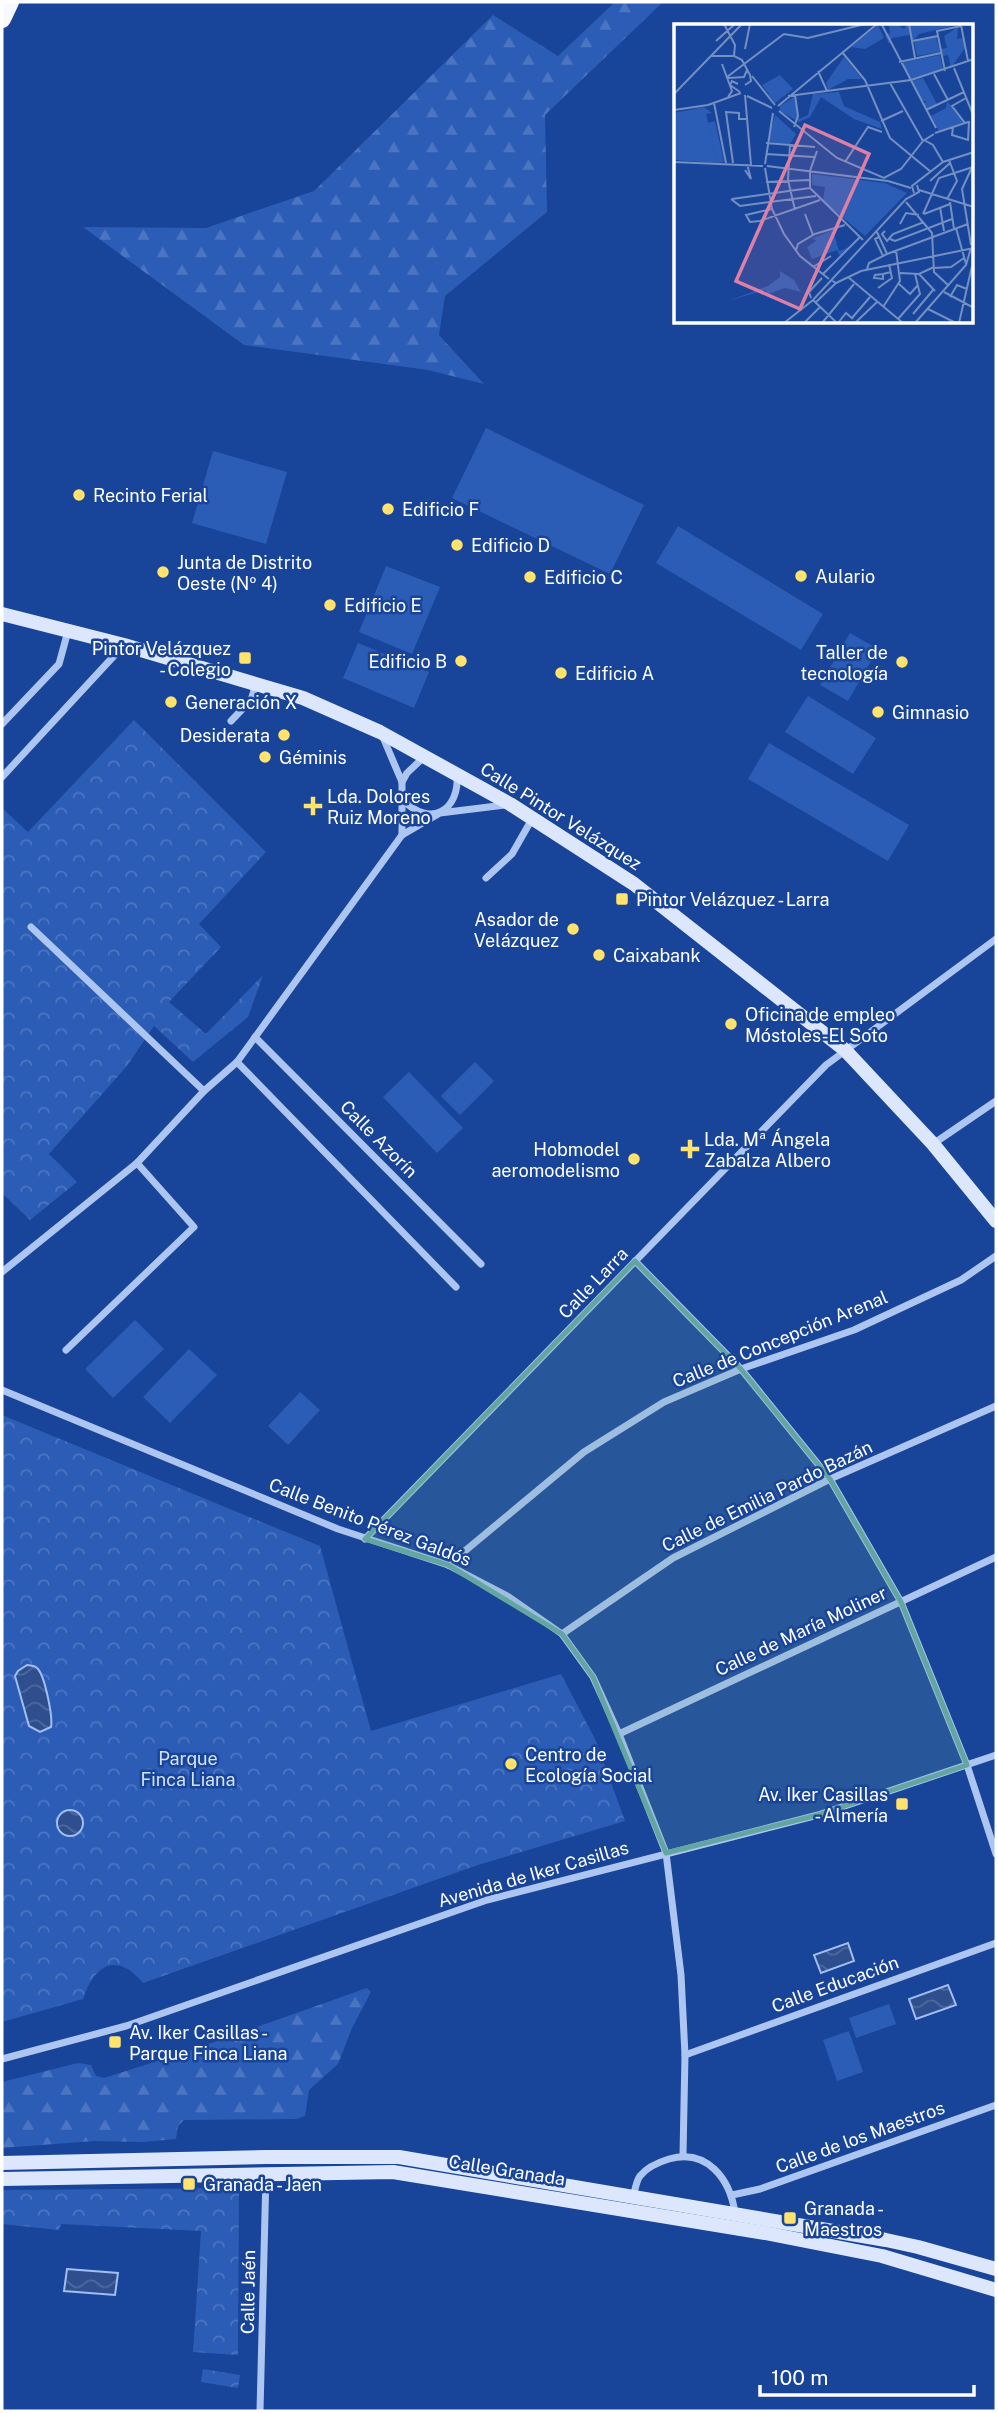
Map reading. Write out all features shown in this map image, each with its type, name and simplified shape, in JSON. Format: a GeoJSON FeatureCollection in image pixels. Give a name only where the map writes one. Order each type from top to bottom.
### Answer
{"type":"FeatureCollection","features":[{"type":"Feature","properties":{"kind":"main road"},"geometry":{"type":"LineString","coordinates":[[2,19],[10,2]]}},
{"type":"Feature","properties":{"kind":"street","name":"Calle Pintor Velázquez"},"geometry":{"type":"LineString","coordinates":[[2,614],[124,645],[303,698],[380,732],[533,818],[634,884],[845,1050],[933,1144],[996,1221]]}},
{"type":"Feature","properties":{"kind":"street"},"geometry":{"type":"LineString","coordinates":[[2,724],[60,664],[68,631]]}},
{"type":"Feature","properties":{"kind":"street"},"geometry":{"type":"LineString","coordinates":[[2,777],[124,645]]}},
{"type":"Feature","properties":{"kind":"street"},"geometry":{"type":"LineString","coordinates":[[231,720],[251,700],[256,684]]}},
{"type":"Feature","properties":{"kind":"street"},"geometry":{"type":"LineString","coordinates":[[380,732],[402,782],[402,835]]}},
{"type":"Feature","properties":{"kind":"street"},"geometry":{"type":"LineString","coordinates":[[402,782],[407,773],[426,756]]}},
{"type":"Feature","properties":{"kind":"street"},"geometry":{"type":"LineString","coordinates":[[2,1272],[137,1163],[204,1091],[237,1062],[402,835],[440,813],[456,794],[457,773]]}},
{"type":"Feature","properties":{"kind":"street"},"geometry":{"type":"LineString","coordinates":[[404,800],[418,812],[428,814],[510,804]]}},
{"type":"Feature","properties":{"kind":"street"},"geometry":{"type":"LineString","coordinates":[[486,878],[512,854],[533,818]]}},
{"type":"Feature","properties":{"kind":"street"},"geometry":{"type":"LineString","coordinates":[[31,927],[204,1091]]}},
{"type":"Feature","properties":{"kind":"street","name":"Calle Larra"},"geometry":{"type":"LineString","coordinates":[[365,1539],[827,1065],[996,939]]}},
{"type":"Feature","properties":{"kind":"street","name":"Calle Azorín"},"geometry":{"type":"LineString","coordinates":[[255,1037],[481,1264]]}},
{"type":"Feature","properties":{"kind":"street"},"geometry":{"type":"LineString","coordinates":[[237,1062],[456,1287]]}},
{"type":"Feature","properties":{"kind":"street"},"geometry":{"type":"LineString","coordinates":[[933,1144],[996,1101]]}},
{"type":"Feature","properties":{"kind":"street"},"geometry":{"type":"LineString","coordinates":[[66,1350],[194,1227],[137,1163]]}},
{"type":"Feature","properties":{"kind":"street","name":"Calle de Concepción Arenal"},"geometry":{"type":"LineString","coordinates":[[448,1565],[584,1452],[664,1402],[741,1369],[854,1330],[961,1280],[996,1256]]}},
{"type":"Feature","properties":{"kind":"street"},"geometry":{"type":"LineString","coordinates":[[635,1261],[741,1369],[830,1479],[901,1602],[967,1765],[996,1854]]}},
{"type":"Feature","properties":{"kind":"street","name":"Calle Benito Pérez Galdós"},"geometry":{"type":"LineString","coordinates":[[2,1390],[365,1539],[448,1565],[509,1597],[562,1634],[593,1677],[620,1734],[666,1853],[681,1975],[685,2055],[683,2155]]}},
{"type":"Feature","properties":{"kind":"street","name":"Calle de Emilia Pardo Bazán"},"geometry":{"type":"LineString","coordinates":[[562,1634],[673,1558],[830,1479],[996,1406]]}},
{"type":"Feature","properties":{"kind":"street","name":"Calle de María Moliner"},"geometry":{"type":"LineString","coordinates":[[620,1734],[996,1557]]}},
{"type":"Feature","properties":{"kind":"street","name":"Avenida de Iker Casillas"},"geometry":{"type":"LineString","coordinates":[[2,2059],[126,2026],[487,1900],[818,1815],[996,1755]]}},
{"type":"Feature","properties":{"kind":"street","name":"Calle Educación"},"geometry":{"type":"LineString","coordinates":[[685,2055],[996,1943]]}},
{"type":"Feature","properties":{"kind":"street","name":"Calle de los Maestros"},"geometry":{"type":"LineString","coordinates":[[732,2195],[760,2189],[996,2105]]}},
{"type":"Feature","properties":{"kind":"street"},"geometry":{"type":"LineString","coordinates":[[632,2203],[640,2176],[658,2162],[683,2155],[704,2162],[721,2175],[732,2195],[736,2214]]}},
{"type":"Feature","properties":{"kind":"street","name":"Calle Granada"},"geometry":{"type":"LineString","coordinates":[[2,2163],[253,2157],[399,2157],[882,2256],[996,2290]]}},
{"type":"Feature","properties":{"kind":"street","name":"Calle Granada"},"geometry":{"type":"LineString","coordinates":[[2,2179],[393,2172],[736,2214],[918,2247],[996,2269]]}},
{"type":"Feature","properties":{"kind":"street","name":"Calle Jaén"},"geometry":{"type":"LineString","coordinates":[[260,2411],[266,2173]]}},
{"type":"Feature","properties":{"kind":"highlighted area"},"geometry":{"type":"Polygon","coordinates":[[[635,1261],[741,1369],[830,1479],[901,1602],[967,1765],[818,1815],[666,1853],[593,1677],[562,1634],[448,1565],[365,1539],[635,1261]]]}},
{"type":"Feature","properties":{"kind":"green space"},"geometry":{"type":"Polygon","coordinates":[[[615,2],[663,2],[545,115],[547,212],[445,296],[439,335],[484,384],[428,370],[244,345],[83,227],[206,228],[314,191],[493,15],[558,56],[615,2]]]}},
{"type":"Feature","properties":{"kind":"green space"},"geometry":{"type":"Polygon","coordinates":[[[486,428],[644,505],[610,574],[452,498],[486,428]]]}},
{"type":"Feature","properties":{"kind":"green space"},"geometry":{"type":"Polygon","coordinates":[[[213,451],[287,472],[266,544],[192,523],[213,451]]]}},
{"type":"Feature","properties":{"kind":"green space"},"geometry":{"type":"Polygon","coordinates":[[[678,526],[823,614],[801,650],[656,563],[678,526]]]}},
{"type":"Feature","properties":{"kind":"green space"},"geometry":{"type":"Polygon","coordinates":[[[386,566],[440,587],[412,654],[359,632],[386,566]]]}},
{"type":"Feature","properties":{"kind":"green space"},"geometry":{"type":"Polygon","coordinates":[[[850,633],[878,649],[848,701],[820,685],[850,633]]]}},
{"type":"Feature","properties":{"kind":"green space"},"geometry":{"type":"Polygon","coordinates":[[[358,643],[429,672],[414,708],[343,678],[358,643]]]}},
{"type":"Feature","properties":{"kind":"green space"},"geometry":{"type":"Polygon","coordinates":[[[808,696],[876,738],[853,774],[785,732],[808,696]]]}},
{"type":"Feature","properties":{"kind":"green space"},"geometry":{"type":"Polygon","coordinates":[[[134,720],[266,852],[199,924],[221,947],[169,1002],[206,1034],[263,975],[248,1017],[193,1062],[154,1026],[127,1066],[49,1154],[77,1182],[30,1220],[2,1193],[2,808],[28,832],[134,720]]]}},
{"type":"Feature","properties":{"kind":"green space"},"geometry":{"type":"Polygon","coordinates":[[[769,743],[909,825],[888,861],[748,779],[769,743]]]}},
{"type":"Feature","properties":{"kind":"green space"},"geometry":{"type":"Polygon","coordinates":[[[475,1062],[494,1081],[460,1115],[441,1096],[475,1062]]]}},
{"type":"Feature","properties":{"kind":"green space"},"geometry":{"type":"Polygon","coordinates":[[[409,1072],[463,1128],[437,1153],[383,1097],[409,1072]]]}},
{"type":"Feature","properties":{"kind":"green space"},"geometry":{"type":"Polygon","coordinates":[[[135,1320],[164,1349],[113,1398],[85,1369],[135,1320]]]}},
{"type":"Feature","properties":{"kind":"green space"},"geometry":{"type":"Polygon","coordinates":[[[189,1349],[217,1375],[170,1423],[143,1397],[189,1349]]]}},
{"type":"Feature","properties":{"kind":"green space"},"geometry":{"type":"Polygon","coordinates":[[[300,1392],[320,1410],[288,1445],[268,1426],[300,1392]]]}},
{"type":"Feature","properties":{"kind":"green space","name":"Parque Finca Liana"},"geometry":{"type":"Polygon","coordinates":[[[2,1415],[320,1546],[371,1731],[561,1674],[596,1741],[625,1821],[478,1865],[143,1983],[124,1967],[107,1966],[93,1978],[83,1999],[2,2022],[2,1415]]]}},
{"type":"Feature","properties":{"kind":"green space"},"geometry":{"type":"Polygon","coordinates":[[[367,1988],[371,1992],[352,2028],[338,2064],[309,2090],[305,2116],[296,2119],[184,2120],[178,2126],[176,2139],[143,2142],[94,2141],[2,2148],[2,2082],[78,2063],[91,2065],[96,2076],[104,2078],[367,1988]]]}},
{"type":"Feature","properties":{"kind":"green space"},"geometry":{"type":"Polygon","coordinates":[[[889,2004],[896,2024],[856,2038],[849,2018],[889,2004]]]}},
{"type":"Feature","properties":{"kind":"green space"},"geometry":{"type":"Polygon","coordinates":[[[849,2031],[863,2072],[837,2081],[823,2040],[849,2031]]]}},
{"type":"Feature","properties":{"kind":"green space"},"geometry":{"type":"Polygon","coordinates":[[[239,2188],[238,2355],[193,2352],[201,2231],[61,2224],[59,2230],[2,2224],[2,2190],[239,2188]]]}},
{"type":"Feature","properties":{"kind":"green space"},"geometry":{"type":"Polygon","coordinates":[[[203,2369],[240,2375],[238,2388],[201,2382],[203,2369]]]}},
{"type":"Feature","properties":{"kind":"water"},"geometry":{"type":"Polygon","coordinates":[[[27,1665],[38,1669],[48,1697],[51,1727],[40,1732],[29,1726],[15,1676],[27,1665]]]}},
{"type":"Feature","properties":{"kind":"water"},"geometry":{"type":"Polygon","coordinates":[[[70,1810],[79,1814],[83,1823],[79,1832],[70,1836],[61,1832],[57,1823],[61,1814],[70,1810]]]}},
{"type":"Feature","properties":{"kind":"water"},"geometry":{"type":"Polygon","coordinates":[[[848,1943],[854,1961],[821,1973],[814,1955],[848,1943]]]}},
{"type":"Feature","properties":{"kind":"water"},"geometry":{"type":"Polygon","coordinates":[[[948,1985],[956,2005],[916,2019],[909,1999],[948,1985]]]}},
{"type":"Feature","properties":{"kind":"water"},"geometry":{"type":"Polygon","coordinates":[[[67,2269],[118,2273],[115,2295],[64,2291],[67,2269]]]}},
{"type":"Feature","properties":{"kind":"place","name":"Recinto Ferial"},"geometry":{"type":"Point","coordinates":[79,495]}},
{"type":"Feature","properties":{"kind":"place","name":"Edificio F"},"geometry":{"type":"Point","coordinates":[388,509]}},
{"type":"Feature","properties":{"kind":"place","name":"Edificio D"},"geometry":{"type":"Point","coordinates":[457,545]}},
{"type":"Feature","properties":{"kind":"place","name":"Junta de Distrito Oeste (Nº 4)"},"geometry":{"type":"Point","coordinates":[163,572]}},
{"type":"Feature","properties":{"kind":"place","name":"Aulario"},"geometry":{"type":"Point","coordinates":[801,576]}},
{"type":"Feature","properties":{"kind":"place","name":"Edificio C"},"geometry":{"type":"Point","coordinates":[530,577]}},
{"type":"Feature","properties":{"kind":"place","name":"Edificio E"},"geometry":{"type":"Point","coordinates":[330,605]}},
{"type":"Feature","properties":{"kind":"place","name":"Pintor Velázquez - Colegio"},"geometry":{"type":"Point","coordinates":[245,658]}},
{"type":"Feature","properties":{"kind":"place","name":"Edificio B"},"geometry":{"type":"Point","coordinates":[461,661]}},
{"type":"Feature","properties":{"kind":"place","name":"Taller de tecnología"},"geometry":{"type":"Point","coordinates":[902,662]}},
{"type":"Feature","properties":{"kind":"place","name":"Edificio A"},"geometry":{"type":"Point","coordinates":[561,673]}},
{"type":"Feature","properties":{"kind":"place","name":"Generación X"},"geometry":{"type":"Point","coordinates":[171,702]}},
{"type":"Feature","properties":{"kind":"place","name":"Gimnasio"},"geometry":{"type":"Point","coordinates":[878,712]}},
{"type":"Feature","properties":{"kind":"place","name":"Desiderata"},"geometry":{"type":"Point","coordinates":[284,735]}},
{"type":"Feature","properties":{"kind":"place","name":"Géminis"},"geometry":{"type":"Point","coordinates":[265,757]}},
{"type":"Feature","properties":{"kind":"place","name":"Lda. Dolores Ruiz Moreno"},"geometry":{"type":"Point","coordinates":[313,806]}},
{"type":"Feature","properties":{"kind":"place","name":"Pintor Velázquez - Larra"},"geometry":{"type":"Point","coordinates":[622,899]}},
{"type":"Feature","properties":{"kind":"place","name":"Asador de Velázquez"},"geometry":{"type":"Point","coordinates":[573,929]}},
{"type":"Feature","properties":{"kind":"place","name":"Caixabank"},"geometry":{"type":"Point","coordinates":[599,955]}},
{"type":"Feature","properties":{"kind":"place","name":"Oficina de empleo Móstoles-El Soto"},"geometry":{"type":"Point","coordinates":[731,1024]}},
{"type":"Feature","properties":{"kind":"place","name":"Lda. Mª Ángela Zabalza Albero"},"geometry":{"type":"Point","coordinates":[690,1149]}},
{"type":"Feature","properties":{"kind":"place","name":"Hobmodel aeromodelismo"},"geometry":{"type":"Point","coordinates":[634,1159]}},
{"type":"Feature","properties":{"kind":"place","name":"Centro de Ecología Social"},"geometry":{"type":"Point","coordinates":[511,1764]}},
{"type":"Feature","properties":{"kind":"place","name":"Av. Iker Casillas - Almería"},"geometry":{"type":"Point","coordinates":[902,1804]}},
{"type":"Feature","properties":{"kind":"place","name":"Av. Iker Casillas - Parque Finca Liana"},"geometry":{"type":"Point","coordinates":[115,2042]}},
{"type":"Feature","properties":{"kind":"place","name":"Granada - Jaen"},"geometry":{"type":"Point","coordinates":[189,2184]}},
{"type":"Feature","properties":{"kind":"place","name":"Granada - Maestros"},"geometry":{"type":"Point","coordinates":[790,2218]}}]}
